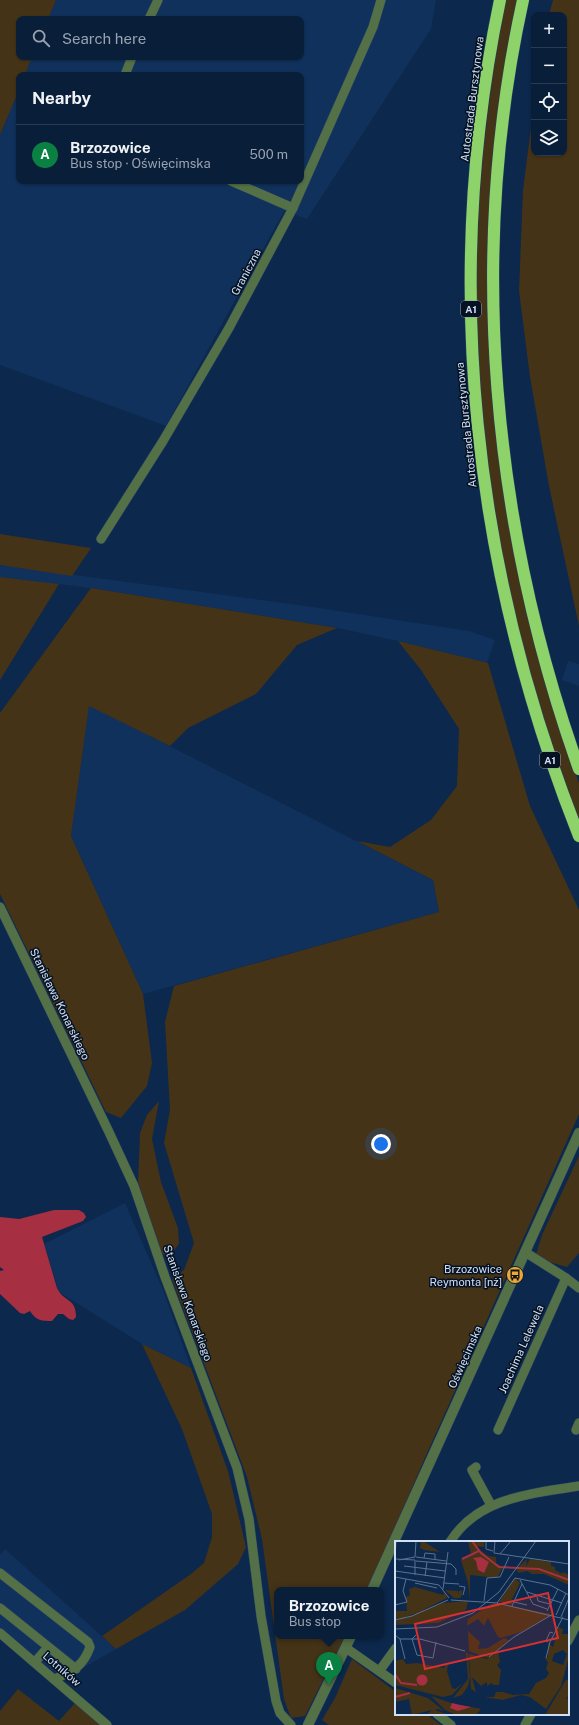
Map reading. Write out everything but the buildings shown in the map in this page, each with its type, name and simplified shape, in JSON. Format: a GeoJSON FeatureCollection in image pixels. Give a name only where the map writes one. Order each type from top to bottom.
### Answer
{"type":"FeatureCollection","features":[{"type":"Feature","properties":{"kind":"highway","name":"Autostrada Bursztynowa"},"geometry":{"type":"LineString","coordinates":[[500,0],[488,69],[478,144],[472,219],[471,312],[475,398],[485,488],[493,541],[509,617],[526,683],[557,780],[579,836]]}},
{"type":"Feature","properties":{"kind":"highway","name":"A1"},"geometry":{"type":"LineString","coordinates":[[522,0],[507,88],[499,158],[494,232],[494,324],[498,399],[507,477],[520,552],[532,608],[551,685],[579,769]]}},
{"type":"Feature","properties":{"kind":"street"},"geometry":{"type":"LineString","coordinates":[[150,16],[158,0]]}},
{"type":"Feature","properties":{"kind":"street","name":"Graniczna"},"geometry":{"type":"LineString","coordinates":[[304,183],[373,27],[381,0]]}},
{"type":"Feature","properties":{"kind":"street"},"geometry":{"type":"LineString","coordinates":[[125,72],[131,60]]}},
{"type":"Feature","properties":{"kind":"street"},"geometry":{"type":"LineString","coordinates":[[238,184],[293,208]]}},
{"type":"Feature","properties":{"kind":"street","name":"Graniczna"},"geometry":{"type":"LineString","coordinates":[[101,539],[163,441],[230,328],[293,208],[304,184]]}},
{"type":"Feature","properties":{"kind":"street","name":"Stanisława Konarskiego"},"geometry":{"type":"LineString","coordinates":[[0,907],[134,1186],[172,1295],[237,1468],[249,1519],[261,1616],[276,1701],[280,1713],[290,1725]]}},
{"type":"Feature","properties":{"kind":"street","name":"Oświęcimska"},"geometry":{"type":"LineString","coordinates":[[373,1587],[579,1133]]}},
{"type":"Feature","properties":{"kind":"street"},"geometry":{"type":"LineString","coordinates":[[525,1252],[579,1288]]}},
{"type":"Feature","properties":{"kind":"street","name":"Joachima Lelewela"},"geometry":{"type":"LineString","coordinates":[[498,1430],[566,1278]]}},
{"type":"Feature","properties":{"kind":"street"},"geometry":{"type":"LineString","coordinates":[[476,1467],[472,1470],[491,1505]]}},
{"type":"Feature","properties":{"kind":"street"},"geometry":{"type":"LineString","coordinates":[[451,1541],[468,1522],[491,1505],[524,1495],[579,1486]]}},
{"type":"Feature","properties":{"kind":"street"},"geometry":{"type":"LineString","coordinates":[[0,1574],[88,1642],[90,1647],[86,1659],[76,1669],[55,1679]]}},
{"type":"Feature","properties":{"kind":"street"},"geometry":{"type":"LineString","coordinates":[[0,1608],[76,1669]]}},
{"type":"Feature","properties":{"kind":"street"},"geometry":{"type":"LineString","coordinates":[[569,1639],[579,1620]]}},
{"type":"Feature","properties":{"kind":"street","name":"Lotników"},"geometry":{"type":"LineString","coordinates":[[0,1633],[55,1679],[106,1725]]}},
{"type":"Feature","properties":{"kind":"street"},"geometry":{"type":"LineString","coordinates":[[308,1725],[350,1639]]}},
{"type":"Feature","properties":{"kind":"street"},"geometry":{"type":"LineString","coordinates":[[35,1662],[48,1647]]}},
{"type":"Feature","properties":{"kind":"street"},"geometry":{"type":"LineString","coordinates":[[346,1648],[380,1670],[395,1682]]}},
{"type":"Feature","properties":{"kind":"street"},"geometry":{"type":"LineString","coordinates":[[380,1670],[395,1649]]}},
{"type":"Feature","properties":{"kind":"street"},"geometry":{"type":"LineString","coordinates":[[438,1715],[450,1725]]}},
{"type":"Feature","properties":{"kind":"street"},"geometry":{"type":"LineString","coordinates":[[525,1725],[530,1715]]}},
{"type":"Feature","properties":{"kind":"shaded area"},"geometry":{"type":"Polygon","coordinates":[[[0,0],[56,0],[49,16],[16,16],[16,60],[31,60],[26,72],[16,72],[16,97],[0,135],[0,0]]]}},
{"type":"Feature","properties":{"kind":"shaded area"},"geometry":{"type":"Polygon","coordinates":[[[56,0],[436,0],[431,29],[307,219],[284,211],[166,426],[0,365],[0,135],[16,97],[16,184],[304,184],[304,72],[26,72],[31,60],[304,60],[304,16],[49,16],[56,0]]]}},
{"type":"Feature","properties":{"kind":"shaded area"},"geometry":{"type":"Polygon","coordinates":[[[505,0],[517,0],[504,77],[494,413],[502,480],[526,606],[544,679],[579,783],[579,821],[553,748],[530,673],[511,597],[496,520],[486,443],[479,365],[477,286],[479,208],[489,104],[505,0]]]}},
{"type":"Feature","properties":{"kind":"shaded area"},"geometry":{"type":"Polygon","coordinates":[[[553,0],[579,0],[579,626],[549,486],[530,377],[519,291],[523,190],[531,127],[531,156],[567,156],[567,12],[550,12],[553,0]]]}},
{"type":"Feature","properties":{"kind":"shaded area"},"geometry":{"type":"Polygon","coordinates":[[[0,534],[91,548],[72,576],[0,565],[0,534]]]}},
{"type":"Feature","properties":{"kind":"shaded area"},"geometry":{"type":"Polygon","coordinates":[[[0,565],[306,606],[469,631],[495,640],[487,663],[398,641],[337,628],[91,588],[0,577],[0,565]]]}},
{"type":"Feature","properties":{"kind":"shaded area"},"geometry":{"type":"Polygon","coordinates":[[[0,577],[59,584],[0,680],[0,577]]]}},
{"type":"Feature","properties":{"kind":"shaded area"},"geometry":{"type":"Polygon","coordinates":[[[91,588],[337,628],[297,645],[256,694],[188,728],[170,746],[89,706],[71,836],[143,994],[152,1063],[147,1086],[121,1118],[106,1112],[0,894],[0,713],[91,588]]]}},
{"type":"Feature","properties":{"kind":"shaded area"},"geometry":{"type":"Polygon","coordinates":[[[398,641],[488,663],[530,806],[579,910],[579,1114],[424,1460],[369,1587],[274,1587],[274,1626],[262,1539],[247,1477],[172,1279],[184,1270],[194,1243],[164,1143],[170,1110],[165,1022],[174,986],[439,912],[433,880],[357,841],[390,847],[431,820],[457,786],[459,729],[421,670],[398,641]]]}},
{"type":"Feature","properties":{"kind":"shaded area"},"geometry":{"type":"Polygon","coordinates":[[[568,661],[579,664],[579,686],[562,680],[568,661]]]}},
{"type":"Feature","properties":{"kind":"shaded area"},"geometry":{"type":"Polygon","coordinates":[[[89,705],[433,880],[439,912],[143,994],[71,836],[89,705]]]}},
{"type":"Feature","properties":{"kind":"shaded area"},"geometry":{"type":"Polygon","coordinates":[[[159,1101],[152,1139],[161,1182],[178,1228],[179,1244],[170,1255],[162,1254],[138,1182],[140,1133],[147,1115],[159,1101]]]}},
{"type":"Feature","properties":{"kind":"shaded area"},"geometry":{"type":"Polygon","coordinates":[[[579,1156],[579,1253],[567,1267],[535,1258],[542,1235],[579,1156]]]}},
{"type":"Feature","properties":{"kind":"shaded area"},"geometry":{"type":"Polygon","coordinates":[[[125,1203],[163,1290],[191,1368],[142,1344],[59,1292],[44,1244],[125,1203]]]}},
{"type":"Feature","properties":{"kind":"shaded area"},"geometry":{"type":"Polygon","coordinates":[[[54,1210],[79,1210],[84,1213],[86,1217],[83,1221],[42,1237],[57,1288],[60,1293],[74,1306],[76,1317],[73,1320],[69,1319],[63,1314],[58,1314],[52,1321],[48,1321],[37,1319],[30,1311],[24,1314],[20,1313],[0,1294],[0,1271],[4,1270],[0,1267],[0,1217],[19,1219],[54,1210]]]}},
{"type":"Feature","properties":{"kind":"shaded area"},"geometry":{"type":"Polygon","coordinates":[[[142,1344],[191,1368],[228,1471],[246,1547],[238,1564],[185,1610],[116,1649],[102,1636],[191,1574],[204,1563],[212,1537],[212,1514],[182,1429],[142,1344]]]}},
{"type":"Feature","properties":{"kind":"shaded area"},"geometry":{"type":"Polygon","coordinates":[[[5,1549],[116,1649],[64,1679],[0,1632],[0,1555],[5,1549]]]}},
{"type":"Feature","properties":{"kind":"shaded area"},"geometry":{"type":"Polygon","coordinates":[[[276,1639],[344,1639],[305,1716],[291,1718],[284,1699],[276,1639]]]}},
{"type":"Feature","properties":{"kind":"shaded area"},"geometry":{"type":"Polygon","coordinates":[[[352,1659],[395,1691],[395,1715],[427,1715],[441,1725],[329,1725],[322,1720],[335,1698],[352,1659]]]}},
{"type":"Feature","properties":{"kind":"shaded area"},"geometry":{"type":"Polygon","coordinates":[[[18,1689],[59,1721],[76,1702],[100,1725],[0,1725],[0,1711],[18,1689]]]}},
{"type":"Feature","properties":{"kind":"place","name":"Brzozowice Reymonta [nż]"},"geometry":{"type":"Point","coordinates":[515,1275]}},
{"type":"Feature","properties":{"kind":"place","name":"Brzozowice"},"geometry":{"type":"Point","coordinates":[329,1685]}}]}
